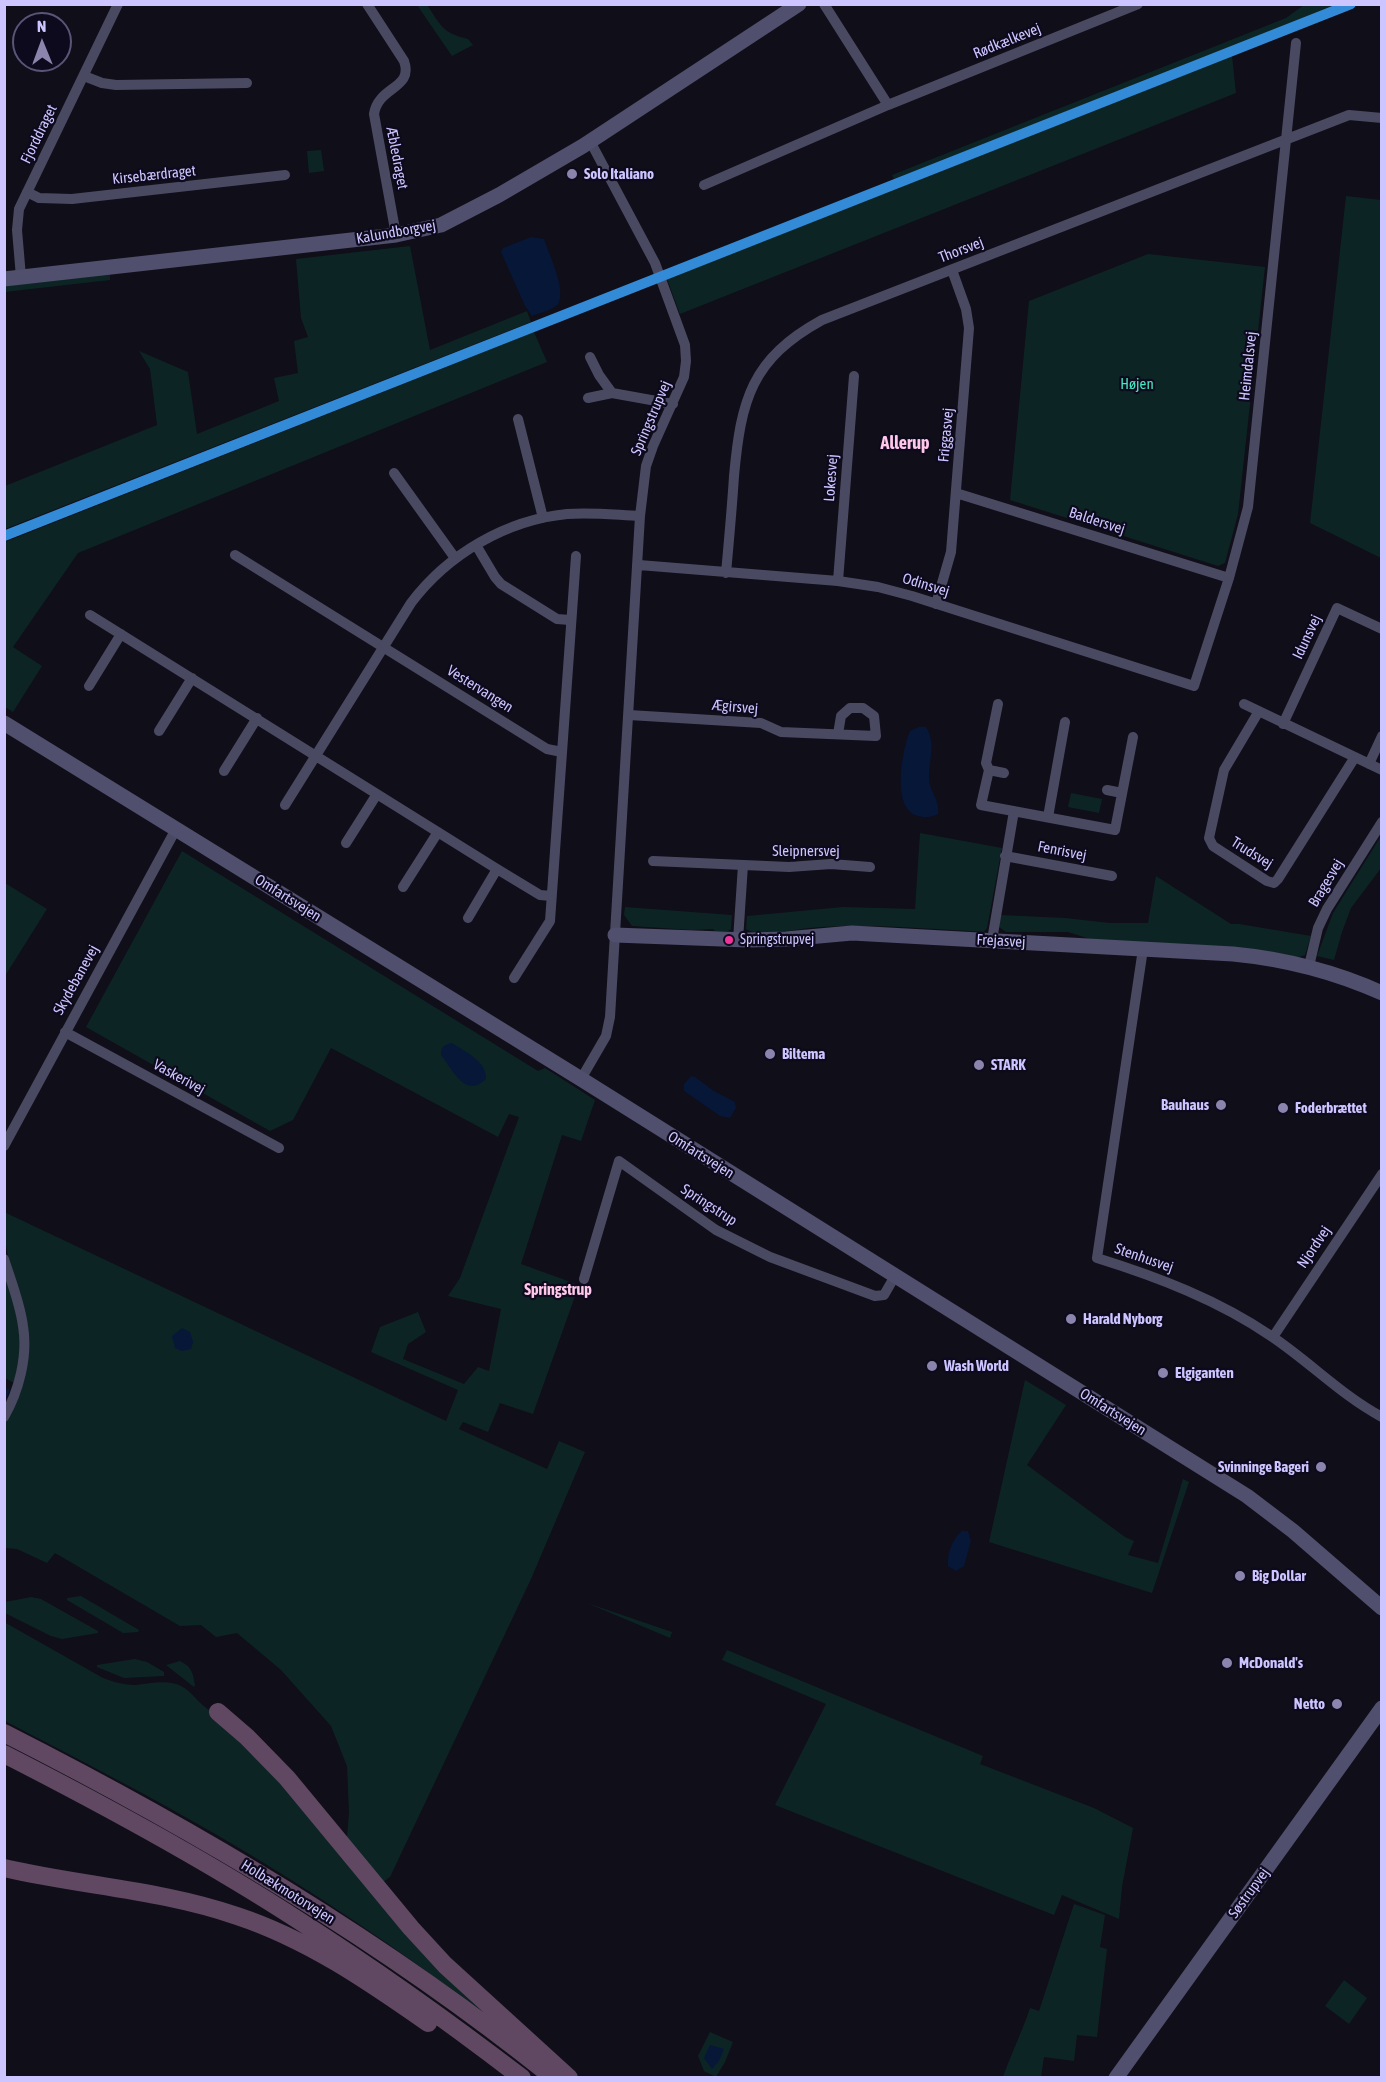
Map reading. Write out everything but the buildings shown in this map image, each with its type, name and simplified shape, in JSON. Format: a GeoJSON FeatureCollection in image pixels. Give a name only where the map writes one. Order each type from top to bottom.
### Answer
{"type":"FeatureCollection","features":[{"type":"Feature","properties":{"kind":"highway"},"geometry":{"type":"LineString","coordinates":[[218,1712],[247,1737],[287,1778],[411,1928],[445,1965],[569,2078]]}},
{"type":"Feature","properties":{"kind":"highway","name":"Holbækmotorvejen"},"geometry":{"type":"LineString","coordinates":[[4,1733],[152,1811],[305,1902],[454,2003],[554,2078]]}},
{"type":"Feature","properties":{"kind":"highway","name":"Holbækmotorvejen"},"geometry":{"type":"LineString","coordinates":[[4,1754],[145,1829],[296,1918],[426,2006],[522,2078]]}},
{"type":"Feature","properties":{"kind":"highway"},"geometry":{"type":"LineString","coordinates":[[4,1868],[141,1892],[238,1916],[333,1960],[506,2078]]}},
{"type":"Feature","properties":{"kind":"street","name":"Fjorddraget"},"geometry":{"type":"LineString","coordinates":[[21,277],[18,211],[118,4]]}},
{"type":"Feature","properties":{"kind":"street","name":"Æbledraget"},"geometry":{"type":"LineString","coordinates":[[367,4],[404,61],[406,68],[401,82],[379,99],[374,114],[396,235]]}},
{"type":"Feature","properties":{"kind":"street","name":"Kalundborgvej"},"geometry":{"type":"LineString","coordinates":[[4,279],[428,230],[453,220],[590,141],[799,4]]}},
{"type":"Feature","properties":{"kind":"street"},"geometry":{"type":"LineString","coordinates":[[824,4],[888,105]]}},
{"type":"Feature","properties":{"kind":"street","name":"Rødkælkevej"},"geometry":{"type":"LineString","coordinates":[[704,184],[888,105],[1138,4]]}},
{"type":"Feature","properties":{"kind":"street","name":"Heimdalsvej"},"geometry":{"type":"LineString","coordinates":[[1194,686],[1229,578],[1248,507],[1296,43]]}},
{"type":"Feature","properties":{"kind":"street"},"geometry":{"type":"LineString","coordinates":[[84,76],[102,83],[117,85],[247,83]]}},
{"type":"Feature","properties":{"kind":"street","name":"Thorsvej"},"geometry":{"type":"LineString","coordinates":[[726,573],[740,423],[751,390],[763,367],[788,341],[822,320],[1349,115],[1382,118]]}},
{"type":"Feature","properties":{"kind":"street","name":"Springstrupvej"},"geometry":{"type":"LineString","coordinates":[[582,1080],[602,1045],[609,1025],[639,565],[640,516],[646,466],[684,377],[686,350],[683,336],[655,263],[590,141]]}},
{"type":"Feature","properties":{"kind":"street","name":"Kirsebærdraget"},"geometry":{"type":"LineString","coordinates":[[27,192],[39,198],[72,199],[285,175]]}},
{"type":"Feature","properties":{"kind":"street","name":"Friggasvej"},"geometry":{"type":"LineString","coordinates":[[936,604],[949,562],[969,328],[966,309],[952,270]]}},
{"type":"Feature","properties":{"kind":"street"},"geometry":{"type":"LineString","coordinates":[[590,357],[598,375],[612,393]]}},
{"type":"Feature","properties":{"kind":"street","name":"Lokesvej"},"geometry":{"type":"LineString","coordinates":[[838,581],[854,376]]}},
{"type":"Feature","properties":{"kind":"street"},"geometry":{"type":"LineString","coordinates":[[588,398],[612,393],[673,404]]}},
{"type":"Feature","properties":{"kind":"street"},"geometry":{"type":"LineString","coordinates":[[518,419],[543,518]]}},
{"type":"Feature","properties":{"kind":"street"},"geometry":{"type":"LineString","coordinates":[[394,473],[455,558]]}},
{"type":"Feature","properties":{"kind":"street","name":"Baldersvej"},"geometry":{"type":"LineString","coordinates":[[956,493],[1229,578]]}},
{"type":"Feature","properties":{"kind":"street"},"geometry":{"type":"LineString","coordinates":[[285,806],[418,595],[455,558],[503,530],[543,518],[593,513],[640,516]]}},
{"type":"Feature","properties":{"kind":"street"},"geometry":{"type":"LineString","coordinates":[[476,545],[501,584],[557,619],[570,620]]}},
{"type":"Feature","properties":{"kind":"street","name":"Vestervangen"},"geometry":{"type":"LineString","coordinates":[[235,555],[547,749],[562,752]]}},
{"type":"Feature","properties":{"kind":"street"},"geometry":{"type":"LineString","coordinates":[[514,978],[550,921],[576,556]]}},
{"type":"Feature","properties":{"kind":"street","name":"Odinsvej"},"geometry":{"type":"LineString","coordinates":[[639,565],[838,581],[887,589],[1194,686]]}},
{"type":"Feature","properties":{"kind":"street","name":"Idunsvej"},"geometry":{"type":"LineString","coordinates":[[1283,724],[1337,608],[1382,629]]}},
{"type":"Feature","properties":{"kind":"street"},"geometry":{"type":"LineString","coordinates":[[90,615],[497,869],[540,895],[551,896]]}},
{"type":"Feature","properties":{"kind":"street"},"geometry":{"type":"LineString","coordinates":[[88,686],[121,634]]}},
{"type":"Feature","properties":{"kind":"street"},"geometry":{"type":"LineString","coordinates":[[159,731],[192,678]]}},
{"type":"Feature","properties":{"kind":"street","name":"Fenrisvej"},"geometry":{"type":"LineString","coordinates":[[998,704],[986,763],[989,770],[981,805],[1115,830],[1133,737]]}},
{"type":"Feature","properties":{"kind":"street"},"geometry":{"type":"LineString","coordinates":[[1244,704],[1382,770]]}},
{"type":"Feature","properties":{"kind":"street","name":"Trudsvej"},"geometry":{"type":"LineString","coordinates":[[1258,711],[1224,770],[1209,838],[1213,846],[1268,882],[1274,883],[1278,879],[1355,757]]}},
{"type":"Feature","properties":{"kind":"street","name":"Ægirsvej"},"geometry":{"type":"LineString","coordinates":[[629,715],[761,723],[781,732],[838,734]]}},
{"type":"Feature","properties":{"kind":"street"},"geometry":{"type":"LineString","coordinates":[[224,771],[257,718]]}},
{"type":"Feature","properties":{"kind":"street","name":"Fenrisvej"},"geometry":{"type":"LineString","coordinates":[[1048,817],[1065,722]]}},
{"type":"Feature","properties":{"kind":"street","name":"Omfartsvejen"},"geometry":{"type":"LineString","coordinates":[[4,723],[582,1080],[1247,1496],[1293,1531],[1382,1608]]}},
{"type":"Feature","properties":{"kind":"street"},"geometry":{"type":"LineString","coordinates":[[1369,764],[1382,736]]}},
{"type":"Feature","properties":{"kind":"street"},"geometry":{"type":"LineString","coordinates":[[989,770],[1004,773]]}},
{"type":"Feature","properties":{"kind":"street"},"geometry":{"type":"LineString","coordinates":[[1107,790],[1122,793]]}},
{"type":"Feature","properties":{"kind":"street"},"geometry":{"type":"LineString","coordinates":[[346,843],[377,794]]}},
{"type":"Feature","properties":{"kind":"street"},"geometry":{"type":"LineString","coordinates":[[992,940],[1014,811]]}},
{"type":"Feature","properties":{"kind":"street","name":"Bragesvej"},"geometry":{"type":"LineString","coordinates":[[1309,966],[1318,928],[1327,909],[1382,822]]}},
{"type":"Feature","properties":{"kind":"street","name":"Skydebanevej"},"geometry":{"type":"LineString","coordinates":[[4,1146],[176,829]]}},
{"type":"Feature","properties":{"kind":"street"},"geometry":{"type":"LineString","coordinates":[[403,887],[438,832]]}},
{"type":"Feature","properties":{"kind":"street","name":"Fenrisvej"},"geometry":{"type":"LineString","coordinates":[[1005,856],[1112,876]]}},
{"type":"Feature","properties":{"kind":"street","name":"Sleipnersvej"},"geometry":{"type":"LineString","coordinates":[[653,861],[789,867],[831,864],[870,867]]}},
{"type":"Feature","properties":{"kind":"street"},"geometry":{"type":"LineString","coordinates":[[738,940],[742,865]]}},
{"type":"Feature","properties":{"kind":"street"},"geometry":{"type":"LineString","coordinates":[[468,918],[497,869]]}},
{"type":"Feature","properties":{"kind":"street","name":"Frejasvej"},"geometry":{"type":"LineString","coordinates":[[615,935],[738,940],[786,939],[852,933],[1243,955],[1309,966],[1382,993]]}},
{"type":"Feature","properties":{"kind":"street","name":"Stenhusvej"},"geometry":{"type":"LineString","coordinates":[[1143,949],[1097,1258],[1149,1274],[1180,1287],[1273,1337],[1347,1396],[1382,1418]]}},
{"type":"Feature","properties":{"kind":"street","name":"Vaskerivej"},"geometry":{"type":"LineString","coordinates":[[65,1032],[279,1148]]}},
{"type":"Feature","properties":{"kind":"street","name":"Springstrup"},"geometry":{"type":"LineString","coordinates":[[584,1279],[619,1161],[707,1224],[770,1257],[875,1296],[884,1295],[895,1276]]}},
{"type":"Feature","properties":{"kind":"street","name":"Njordvej"},"geometry":{"type":"LineString","coordinates":[[1273,1337],[1382,1174]]}},
{"type":"Feature","properties":{"kind":"street"},"geometry":{"type":"LineString","coordinates":[[4,1259],[18,1305],[24,1339],[20,1375],[4,1417]]}},
{"type":"Feature","properties":{"kind":"street","name":"Søstrupvej"},"geometry":{"type":"LineString","coordinates":[[1116,2078],[1382,1708]]}},
{"type":"Feature","properties":{"kind":"green space"},"geometry":{"type":"Polygon","coordinates":[[[417,5],[427,5],[447,31],[468,39],[473,45],[452,56],[417,5]]]}},
{"type":"Feature","properties":{"kind":"green space"},"geometry":{"type":"Polygon","coordinates":[[[1304,5],[1339,5],[894,179],[892,175],[1286,18],[1304,5]]]}},
{"type":"Feature","properties":{"kind":"green space"},"geometry":{"type":"Polygon","coordinates":[[[1232,56],[1236,93],[680,314],[667,279],[1232,56]]]}},
{"type":"Feature","properties":{"kind":"green space"},"geometry":{"type":"Polygon","coordinates":[[[321,150],[324,171],[309,173],[307,151],[321,150]]]}},
{"type":"Feature","properties":{"kind":"green space"},"geometry":{"type":"Polygon","coordinates":[[[1346,196],[1381,200],[1381,558],[1310,523],[1346,196]]]}},
{"type":"Feature","properties":{"kind":"green space"},"geometry":{"type":"Polygon","coordinates":[[[410,246],[430,350],[527,311],[531,322],[5,529],[5,486],[157,425],[150,369],[139,351],[188,372],[197,434],[279,401],[274,378],[298,373],[294,341],[308,337],[301,318],[296,259],[410,246]]]}},
{"type":"Feature","properties":{"kind":"green space","name":"Højen"},"geometry":{"type":"Polygon","coordinates":[[[1148,254],[1265,267],[1238,514],[1225,563],[1218,566],[1010,500],[1029,301],[1148,254]]]}},
{"type":"Feature","properties":{"kind":"green space"},"geometry":{"type":"Polygon","coordinates":[[[110,273],[110,280],[5,292],[4,285],[110,273]]]}},
{"type":"Feature","properties":{"kind":"green space"},"geometry":{"type":"Polygon","coordinates":[[[534,332],[547,362],[78,553],[13,647],[42,666],[13,712],[5,707],[5,542],[534,332]]]}},
{"type":"Feature","properties":{"kind":"green space"},"geometry":{"type":"Polygon","coordinates":[[[1071,793],[1102,799],[1099,813],[1068,807],[1071,793]]]}},
{"type":"Feature","properties":{"kind":"green space"},"geometry":{"type":"Polygon","coordinates":[[[920,833],[1002,848],[987,928],[984,932],[875,926],[809,928],[767,933],[746,929],[747,916],[843,907],[915,909],[920,833]]]}},
{"type":"Feature","properties":{"kind":"green space"},"geometry":{"type":"Polygon","coordinates":[[[1381,836],[1381,868],[1351,908],[1334,960],[1317,956],[1333,913],[1381,836]]]}},
{"type":"Feature","properties":{"kind":"green space"},"geometry":{"type":"Polygon","coordinates":[[[182,851],[538,1071],[545,1068],[595,1100],[581,1141],[562,1135],[521,1264],[579,1285],[533,1414],[500,1403],[488,1432],[463,1422],[459,1429],[547,1469],[559,1441],[585,1452],[531,1579],[390,1877],[383,1882],[347,1837],[349,1813],[347,1766],[331,1726],[281,1670],[237,1633],[216,1637],[201,1625],[180,1626],[55,1553],[47,1563],[17,1549],[5,1548],[5,1421],[27,1359],[5,1240],[4,1212],[446,1421],[458,1390],[371,1352],[380,1327],[418,1312],[426,1332],[408,1344],[403,1359],[464,1384],[478,1367],[489,1371],[501,1309],[448,1296],[460,1278],[519,1117],[509,1114],[498,1137],[331,1048],[293,1120],[270,1131],[86,1027],[182,851]]]}},
{"type":"Feature","properties":{"kind":"green space"},"geometry":{"type":"Polygon","coordinates":[[[1156,876],[1231,924],[1311,936],[1305,955],[1296,958],[1096,941],[1068,932],[1006,932],[999,927],[1000,915],[1110,923],[1148,923],[1156,876]]]}},
{"type":"Feature","properties":{"kind":"green space"},"geometry":{"type":"Polygon","coordinates":[[[5,883],[47,909],[5,976],[5,883]]]}},
{"type":"Feature","properties":{"kind":"green space"},"geometry":{"type":"Polygon","coordinates":[[[625,907],[732,915],[731,929],[715,931],[713,929],[632,926],[624,915],[625,907]]]}},
{"type":"Feature","properties":{"kind":"green space"},"geometry":{"type":"Polygon","coordinates":[[[4,1270],[19,1326],[20,1353],[14,1383],[5,1378],[4,1270]]]}},
{"type":"Feature","properties":{"kind":"green space"},"geometry":{"type":"Polygon","coordinates":[[[1025,1380],[1066,1405],[1027,1465],[1125,1537],[1134,1541],[1128,1555],[1158,1563],[1183,1479],[1189,1482],[1152,1593],[989,1542],[1025,1380]]]}},
{"type":"Feature","properties":{"kind":"green space"},"geometry":{"type":"Polygon","coordinates":[[[81,1596],[139,1630],[138,1632],[123,1633],[67,1600],[67,1598],[81,1596]]]}},
{"type":"Feature","properties":{"kind":"green space"},"geometry":{"type":"Polygon","coordinates":[[[31,1597],[41,1599],[98,1633],[62,1639],[51,1636],[5,1613],[5,1602],[31,1597]]]}},
{"type":"Feature","properties":{"kind":"green space"},"geometry":{"type":"Polygon","coordinates":[[[587,1603],[672,1632],[670,1638],[587,1603]]]}},
{"type":"Feature","properties":{"kind":"green space"},"geometry":{"type":"Polygon","coordinates":[[[4,1622],[103,1678],[131,1685],[172,1683],[187,1690],[247,1743],[490,2017],[356,1922],[287,1877],[165,1806],[5,1721],[4,1622]]]}},
{"type":"Feature","properties":{"kind":"green space"},"geometry":{"type":"Polygon","coordinates":[[[727,1650],[983,1756],[980,1764],[1094,1808],[1133,1828],[1122,1887],[1119,1919],[1062,1895],[1054,1915],[775,1805],[826,1704],[722,1660],[727,1650]]]}},
{"type":"Feature","properties":{"kind":"green space"},"geometry":{"type":"Polygon","coordinates":[[[135,1659],[147,1662],[164,1672],[164,1676],[124,1678],[97,1667],[97,1665],[135,1659]]]}},
{"type":"Feature","properties":{"kind":"green space"},"geometry":{"type":"Polygon","coordinates":[[[180,1661],[191,1671],[194,1677],[194,1687],[166,1665],[180,1661]]]}},
{"type":"Feature","properties":{"kind":"green space"},"geometry":{"type":"Polygon","coordinates":[[[1074,1904],[1105,1915],[1100,1947],[1107,1949],[1097,2037],[1077,2035],[1074,2061],[1044,2057],[1041,2077],[1003,2077],[1030,2008],[1039,2011],[1074,1904]]]}},
{"type":"Feature","properties":{"kind":"green space"},"geometry":{"type":"Polygon","coordinates":[[[1344,1980],[1367,1998],[1349,2024],[1325,2006],[1344,1980]]]}},
{"type":"Feature","properties":{"kind":"green space"},"geometry":{"type":"Polygon","coordinates":[[[710,2032],[733,2042],[716,2077],[704,2071],[698,2056],[710,2032]]]}},
{"type":"Feature","properties":{"kind":"water"},"geometry":{"type":"Polygon","coordinates":[[[531,237],[544,239],[560,290],[560,298],[556,306],[532,316],[525,306],[501,252],[503,248],[531,237]]]}},
{"type":"Feature","properties":{"kind":"water"},"geometry":{"type":"Polygon","coordinates":[[[926,727],[931,741],[929,778],[938,814],[929,817],[915,815],[908,809],[901,789],[902,763],[907,740],[910,731],[926,727]]]}},
{"type":"Feature","properties":{"kind":"water"},"geometry":{"type":"Polygon","coordinates":[[[452,1043],[479,1062],[486,1079],[472,1086],[460,1080],[441,1055],[444,1046],[452,1043]]]}},
{"type":"Feature","properties":{"kind":"water"},"geometry":{"type":"Polygon","coordinates":[[[691,1076],[735,1102],[736,1108],[730,1118],[720,1116],[684,1091],[684,1084],[691,1076]]]}},
{"type":"Feature","properties":{"kind":"water"},"geometry":{"type":"Polygon","coordinates":[[[182,1328],[190,1332],[193,1342],[191,1349],[182,1351],[175,1348],[172,1336],[182,1328]]]}},
{"type":"Feature","properties":{"kind":"water"},"geometry":{"type":"Polygon","coordinates":[[[962,1531],[968,1531],[971,1541],[964,1566],[956,1571],[948,1566],[948,1556],[953,1542],[962,1531]]]}},
{"type":"Feature","properties":{"kind":"water"},"geometry":{"type":"Polygon","coordinates":[[[710,2045],[724,2049],[719,2061],[712,2069],[704,2058],[710,2045]]]}},
{"type":"Feature","properties":{"kind":"waterway"},"geometry":{"type":"LineString","coordinates":[[4,1399],[8,1390]]}},
{"type":"Feature","properties":{"kind":"transit line"},"geometry":{"type":"LineString","coordinates":[[4,536],[1351,4]]}},
{"type":"Feature","properties":{"kind":"place","name":"Solo Italiano"},"geometry":{"type":"Point","coordinates":[572,174]}},
{"type":"Feature","properties":{"kind":"place","name":"Springstrupvej"},"geometry":{"type":"Point","coordinates":[729,940]}},
{"type":"Feature","properties":{"kind":"place","name":"Biltema"},"geometry":{"type":"Point","coordinates":[770,1054]}},
{"type":"Feature","properties":{"kind":"place","name":"STARK"},"geometry":{"type":"Point","coordinates":[979,1065]}},
{"type":"Feature","properties":{"kind":"place","name":"Bauhaus"},"geometry":{"type":"Point","coordinates":[1221,1105]}},
{"type":"Feature","properties":{"kind":"place","name":"Foderbrættet"},"geometry":{"type":"Point","coordinates":[1283,1108]}},
{"type":"Feature","properties":{"kind":"place","name":"Harald Nyborg"},"geometry":{"type":"Point","coordinates":[1071,1319]}},
{"type":"Feature","properties":{"kind":"place","name":"Wash World"},"geometry":{"type":"Point","coordinates":[932,1366]}},
{"type":"Feature","properties":{"kind":"place","name":"Elgiganten"},"geometry":{"type":"Point","coordinates":[1163,1373]}},
{"type":"Feature","properties":{"kind":"place","name":"Svinninge Bageri"},"geometry":{"type":"Point","coordinates":[1321,1467]}},
{"type":"Feature","properties":{"kind":"place","name":"Big Dollar"},"geometry":{"type":"Point","coordinates":[1240,1576]}},
{"type":"Feature","properties":{"kind":"place","name":"McDonald's"},"geometry":{"type":"Point","coordinates":[1227,1663]}},
{"type":"Feature","properties":{"kind":"place","name":"Netto"},"geometry":{"type":"Point","coordinates":[1337,1704]}},
{"type":"Feature","properties":{"kind":"district","name":"Allerup"},"geometry":{"type":"Point","coordinates":[905,443]}},
{"type":"Feature","properties":{"kind":"district","name":"Springstrup"},"geometry":{"type":"Point","coordinates":[558,1290]}}]}
